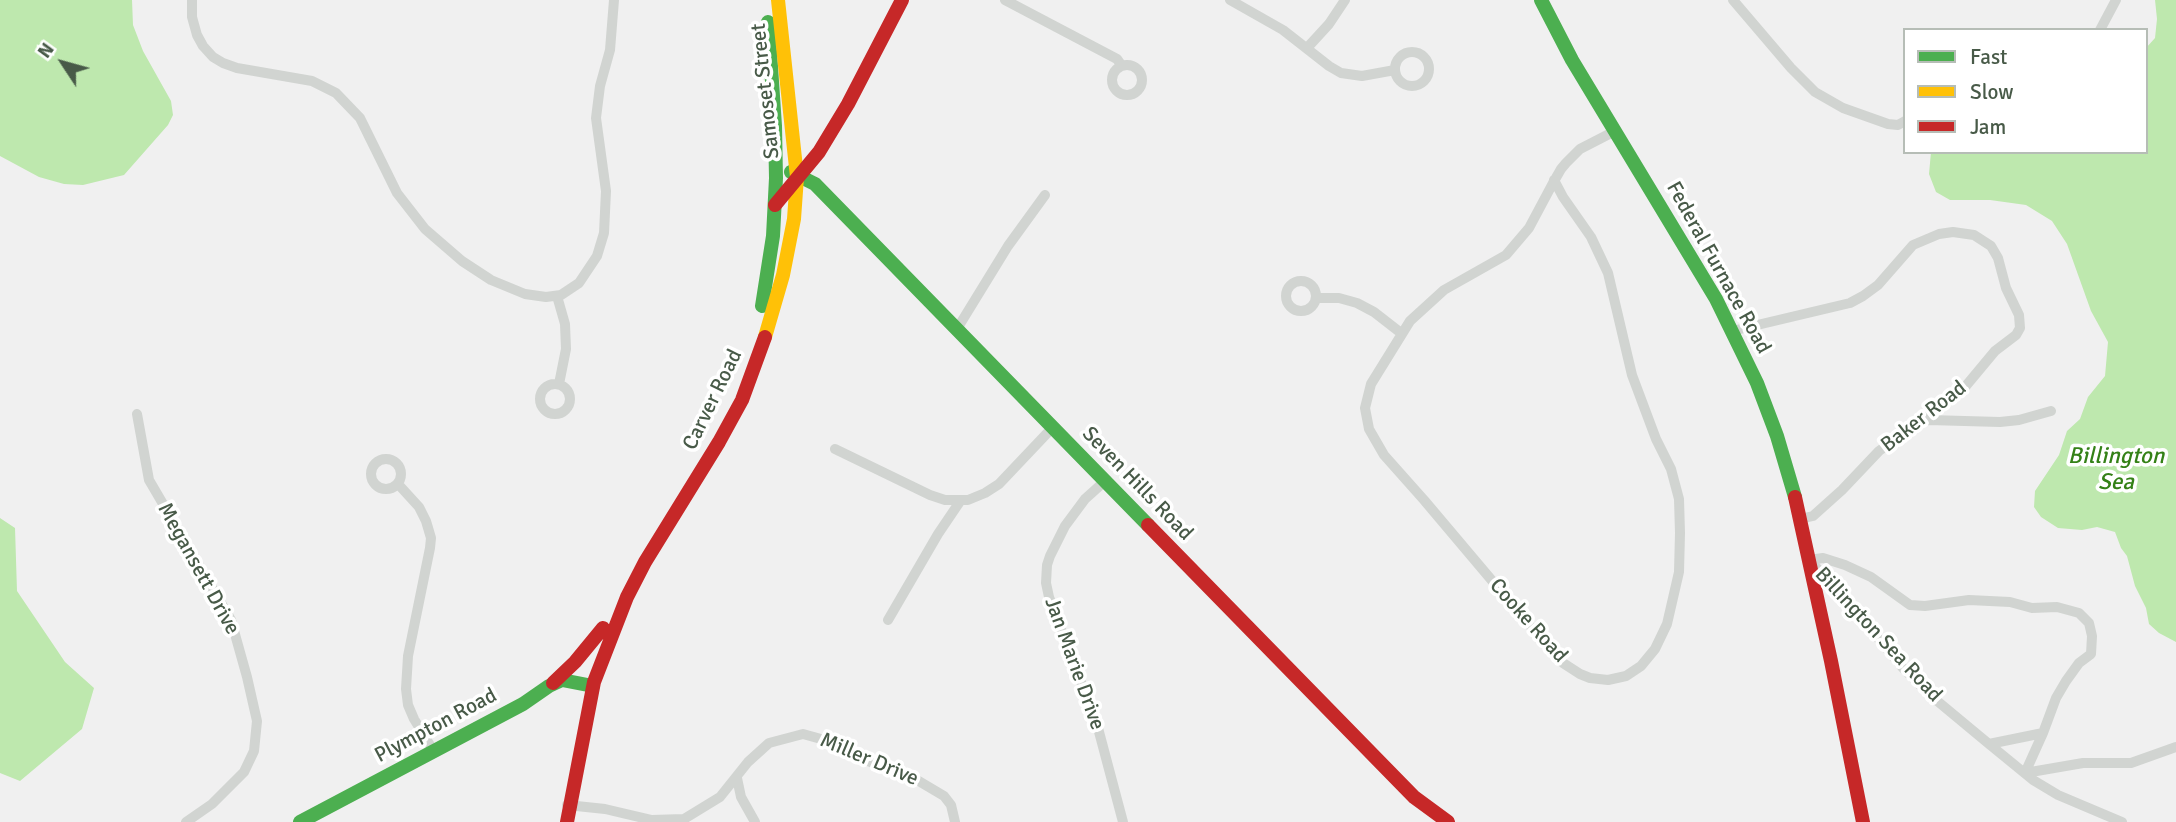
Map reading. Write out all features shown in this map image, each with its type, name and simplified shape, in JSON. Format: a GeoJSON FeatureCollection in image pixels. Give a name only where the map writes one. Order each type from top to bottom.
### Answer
{"type":"FeatureCollection","features":[{"type":"Feature","properties":{"kind":"main road","name":"Samoset Street"},"geometry":{"type":"LineString","coordinates":[[767,0],[776,154]]}},
{"type":"Feature","properties":{"kind":"main road","name":"Samoset Street"},"geometry":{"type":"LineString","coordinates":[[778,0],[797,177]]}},
{"type":"Feature","properties":{"kind":"main road"},"geometry":{"type":"LineString","coordinates":[[775,205],[819,152],[848,104],[902,0]]}},
{"type":"Feature","properties":{"kind":"main road","name":"Federal Furnace Road"},"geometry":{"type":"LineString","coordinates":[[1541,0],[1572,60],[1716,299],[1757,383],[1777,436],[1800,519],[1863,822]]}},
{"type":"Feature","properties":{"kind":"main road","name":"Seven Hills Road"},"geometry":{"type":"LineString","coordinates":[[776,154],[786,169],[815,184],[1414,797],[1448,822]]}},
{"type":"Feature","properties":{"kind":"main road","name":"Carver Road"},"geometry":{"type":"LineString","coordinates":[[567,822],[566,805],[603,628],[623,582],[712,434],[751,348],[770,261],[776,154]]}},
{"type":"Feature","properties":{"kind":"main road","name":"Carver Road"},"geometry":{"type":"LineString","coordinates":[[589,686],[637,577],[719,442],[752,377],[786,261],[794,219],[797,177]]}},
{"type":"Feature","properties":{"kind":"main road","name":"Plympton Road"},"geometry":{"type":"LineString","coordinates":[[300,822],[523,704],[550,685],[575,662],[603,628]]}},
{"type":"Feature","properties":{"kind":"main road"},"geometry":{"type":"LineString","coordinates":[[550,685],[562,680],[589,686]]}},
{"type":"Feature","properties":{"kind":"main road","name":"Carver Road"},"geometry":{"type":"LineString","coordinates":[[557,822],[566,805]]}},
{"type":"Feature","properties":{"kind":"street"},"geometry":{"type":"LineString","coordinates":[[192,0],[192,17],[197,35],[203,46],[218,60],[237,68],[320,83],[336,93],[360,118],[388,176],[425,229],[462,261],[491,280],[538,297],[557,296],[570,290],[586,275],[597,257],[604,233],[606,191],[596,118],[600,86],[610,50],[614,0]]}},
{"type":"Feature","properties":{"kind":"street"},"geometry":{"type":"LineString","coordinates":[[1005,0],[1117,58],[1122,66]]}},
{"type":"Feature","properties":{"kind":"street"},"geometry":{"type":"LineString","coordinates":[[1230,0],[1283,30],[1329,66],[1348,75],[1367,76],[1395,71]]}},
{"type":"Feature","properties":{"kind":"street"},"geometry":{"type":"LineString","coordinates":[[1307,48],[1329,24],[1345,0]]}},
{"type":"Feature","properties":{"kind":"street"},"geometry":{"type":"LineString","coordinates":[[1733,0],[1796,74],[1815,92],[1829,102],[1888,124],[1898,125],[1903,122]]}},
{"type":"Feature","properties":{"kind":"street"},"geometry":{"type":"LineString","coordinates":[[2102,28],[2116,0]]}},
{"type":"Feature","properties":{"kind":"street","name":"Cooke Road"},"geometry":{"type":"LineString","coordinates":[[1554,180],[1587,229],[1605,264],[1632,375],[1656,439],[1671,469],[1679,499],[1680,553],[1667,624],[1648,658],[1634,671],[1617,679],[1599,680],[1580,674],[1563,663],[1384,455],[1369,429],[1365,415],[1365,400],[1370,384],[1401,333],[1420,310],[1438,294],[1498,261],[1515,247],[1534,220],[1554,180],[1566,163],[1580,149],[1615,131]]}},
{"type":"Feature","properties":{"kind":"street"},"geometry":{"type":"LineString","coordinates":[[957,330],[1008,246],[1045,195]]}},
{"type":"Feature","properties":{"kind":"street","name":"Baker Road"},"geometry":{"type":"LineString","coordinates":[[1732,331],[1850,303],[1878,285],[1913,245],[1939,234],[1954,232],[1974,235],[1991,246],[2019,315],[2020,328],[2016,335],[1994,352],[1960,393],[1879,452],[1814,516],[1800,519]]}},
{"type":"Feature","properties":{"kind":"street"},"geometry":{"type":"LineString","coordinates":[[557,296],[565,324],[565,359],[559,384]]}},
{"type":"Feature","properties":{"kind":"street"},"geometry":{"type":"LineString","coordinates":[[1316,298],[1339,298],[1357,303],[1401,333]]}},
{"type":"Feature","properties":{"kind":"street"},"geometry":{"type":"LineString","coordinates":[[1922,422],[2000,422],[2051,411]]}},
{"type":"Feature","properties":{"kind":"street","name":"Megansett Drive"},"geometry":{"type":"LineString","coordinates":[[137,414],[149,480],[231,620],[257,721],[253,758],[244,772],[212,804],[186,822]]}},
{"type":"Feature","properties":{"kind":"street"},"geometry":{"type":"LineString","coordinates":[[835,449],[930,495],[945,500],[961,500],[975,498],[999,484],[1053,427]]}},
{"type":"Feature","properties":{"kind":"street","name":"Jan Marie Drive"},"geometry":{"type":"LineString","coordinates":[[1105,481],[1085,499],[1065,526],[1047,565],[1046,583],[1098,728],[1123,822]]}},
{"type":"Feature","properties":{"kind":"street"},"geometry":{"type":"LineString","coordinates":[[398,484],[419,507],[431,538],[408,656],[406,690],[414,719],[433,750]]}},
{"type":"Feature","properties":{"kind":"street"},"geometry":{"type":"LineString","coordinates":[[888,620],[961,500]]}},
{"type":"Feature","properties":{"kind":"street"},"geometry":{"type":"LineString","coordinates":[[1809,560],[1823,558],[1845,565],[1871,577],[1910,605],[1925,606],[1969,600],[2010,602],[2032,608],[2057,607],[2079,613],[2089,623],[2092,636],[2091,654],[2080,663],[2056,698],[2025,773]]}},
{"type":"Feature","properties":{"kind":"street","name":"Billington Sea Road"},"geometry":{"type":"LineString","coordinates":[[1809,560],[1930,695],[2025,773],[2058,795],[2122,822]]}},
{"type":"Feature","properties":{"kind":"street"},"geometry":{"type":"LineString","coordinates":[[1989,744],[2043,733]]}},
{"type":"Feature","properties":{"kind":"street","name":"Miller Drive"},"geometry":{"type":"LineString","coordinates":[[566,805],[605,808],[652,820],[684,819],[720,797],[748,762],[769,743],[792,736],[812,736],[908,775],[934,789],[951,805],[955,822]]}},
{"type":"Feature","properties":{"kind":"street"},"geometry":{"type":"LineString","coordinates":[[2025,773],[2083,763],[2131,763],[2176,747]]}},
{"type":"Feature","properties":{"kind":"street"},"geometry":{"type":"LineString","coordinates":[[737,778],[741,797],[755,822]]}},
{"type":"Feature","properties":{"kind":"water"},"geometry":{"type":"Polygon","coordinates":[[[0,0],[132,0],[133,25],[143,51],[171,101],[173,115],[168,125],[124,175],[83,185],[64,184],[39,177],[0,156],[0,0]]]}},
{"type":"Feature","properties":{"kind":"water","name":"Billington Sea"},"geometry":{"type":"Polygon","coordinates":[[[2155,0],[2176,0],[2176,642],[2149,624],[2127,556],[2115,532],[2097,527],[2082,530],[2058,528],[2041,517],[2034,507],[2035,491],[2059,455],[2067,431],[2080,419],[2088,397],[2105,376],[2108,342],[2091,311],[2067,244],[2052,221],[2026,205],[1990,200],[1950,200],[1936,192],[1929,174],[1931,154],[2148,154],[2148,46],[2155,38],[2155,0]]]}},
{"type":"Feature","properties":{"kind":"water"},"geometry":{"type":"Polygon","coordinates":[[[0,518],[15,528],[17,591],[65,662],[94,688],[82,729],[20,781],[0,773],[0,518]]]}},
{"type":"Feature","properties":{"kind":"traffic: fast"},"geometry":{"type":"LineString","coordinates":[[1541,0],[1572,60],[1716,299],[1757,383],[1777,436],[1795,497]]}},
{"type":"Feature","properties":{"kind":"traffic: fast"},"geometry":{"type":"LineString","coordinates":[[762,306],[773,236],[776,178],[768,22]]}},
{"type":"Feature","properties":{"kind":"traffic: fast"},"geometry":{"type":"LineString","coordinates":[[791,172],[815,184],[1148,525]]}},
{"type":"Feature","properties":{"kind":"traffic: fast"},"geometry":{"type":"LineString","coordinates":[[300,822],[523,704],[549,686],[562,680],[593,686]]}},
{"type":"Feature","properties":{"kind":"traffic: slow"},"geometry":{"type":"LineString","coordinates":[[765,337],[783,275],[794,219],[797,177],[778,0]]}},
{"type":"Feature","properties":{"kind":"traffic: jam"},"geometry":{"type":"LineString","coordinates":[[775,205],[819,152],[848,104],[902,0]]}},
{"type":"Feature","properties":{"kind":"traffic: jam"},"geometry":{"type":"LineString","coordinates":[[567,822],[594,682],[627,597],[742,400],[765,337]]}},
{"type":"Feature","properties":{"kind":"traffic: jam"},"geometry":{"type":"LineString","coordinates":[[1795,497],[1863,822]]}},
{"type":"Feature","properties":{"kind":"traffic: jam"},"geometry":{"type":"LineString","coordinates":[[1148,525],[1414,797],[1448,822]]}},
{"type":"Feature","properties":{"kind":"traffic: jam"},"geometry":{"type":"LineString","coordinates":[[553,683],[575,662],[603,628]]}}]}
